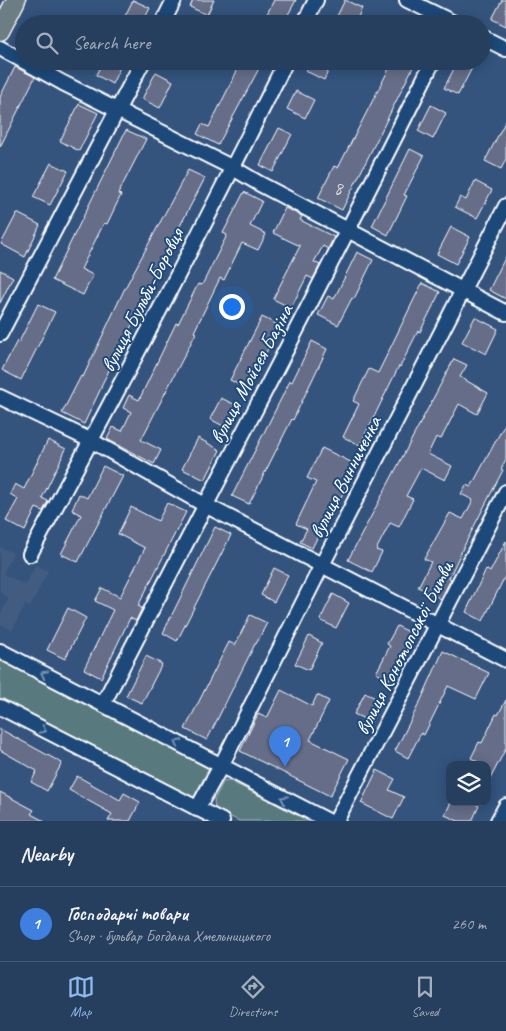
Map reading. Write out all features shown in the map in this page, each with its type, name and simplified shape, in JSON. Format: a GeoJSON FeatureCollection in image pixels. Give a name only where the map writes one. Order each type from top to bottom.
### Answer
{"type":"FeatureCollection","features":[{"type":"Feature","properties":{"kind":"main road"},"geometry":{"type":"LineString","coordinates":[[0,31],[16,0]]}},
{"type":"Feature","properties":{"kind":"street"},"geometry":{"type":"LineString","coordinates":[[166,15],[174,0]]}},
{"type":"Feature","properties":{"kind":"street"},"geometry":{"type":"LineString","coordinates":[[308,15],[316,0]]}},
{"type":"Feature","properties":{"kind":"street"},"geometry":{"type":"LineString","coordinates":[[408,0],[438,15]]}},
{"type":"Feature","properties":{"kind":"street"},"geometry":{"type":"LineString","coordinates":[[491,42],[506,49]]}},
{"type":"Feature","properties":{"kind":"street"},"geometry":{"type":"LineString","coordinates":[[0,48],[15,56]]}},
{"type":"Feature","properties":{"kind":"street"},"geometry":{"type":"LineString","coordinates":[[41,70],[118,111],[233,168],[506,313]]}},
{"type":"Feature","properties":{"kind":"street"},"geometry":{"type":"LineString","coordinates":[[0,334],[138,70]]}},
{"type":"Feature","properties":{"kind":"street","name":"вулиця Бульби-Боровця"},"geometry":{"type":"LineString","coordinates":[[30,554],[92,441],[282,70]]}},
{"type":"Feature","properties":{"kind":"street","name":"вулиця Мойсея Базіна"},"geometry":{"type":"LineString","coordinates":[[103,704],[349,230],[429,70]]}},
{"type":"Feature","properties":{"kind":"street","name":"вулиця Винниченка"},"geometry":{"type":"LineString","coordinates":[[197,809],[221,766],[506,206]]}},
{"type":"Feature","properties":{"kind":"street"},"geometry":{"type":"LineString","coordinates":[[0,397],[92,441],[205,505],[506,660]]}},
{"type":"Feature","properties":{"kind":"street","name":"вулиця Конотопської Битви"},"geometry":{"type":"LineString","coordinates":[[336,821],[506,492]]}},
{"type":"Feature","properties":{"kind":"street"},"geometry":{"type":"LineString","coordinates":[[0,651],[328,821]]}},
{"type":"Feature","properties":{"kind":"street"},"geometry":{"type":"LineString","coordinates":[[0,707],[222,821]]}},
{"type":"Feature","properties":{"kind":"street"},"geometry":{"type":"LineString","coordinates":[[498,821],[506,806]]}},
{"type":"Feature","properties":{"kind":"shaded area"},"geometry":{"type":"Polygon","coordinates":[[[0,547],[13,553],[3,574],[25,585],[36,565],[48,571],[30,607],[25,605],[12,630],[0,624],[0,616],[9,598],[0,593],[0,547]]]}},
{"type":"Feature","properties":{"kind":"green space"},"geometry":{"type":"Polygon","coordinates":[[[0,660],[209,768],[193,799],[0,700],[0,660]]]}},
{"type":"Feature","properties":{"kind":"green space"},"geometry":{"type":"Polygon","coordinates":[[[230,781],[309,821],[239,821],[215,809],[214,800],[223,782],[230,781]]]}},
{"type":"Feature","properties":{"kind":"building"},"geometry":{"type":"Polygon","coordinates":[[[133,0],[150,8],[146,15],[126,15],[133,0]]]}},
{"type":"Feature","properties":{"kind":"building"},"geometry":{"type":"Polygon","coordinates":[[[193,0],[214,0],[207,15],[190,7],[193,0]]]}},
{"type":"Feature","properties":{"kind":"building"},"geometry":{"type":"Polygon","coordinates":[[[274,0],[296,0],[288,15],[266,15],[274,0]]]}},
{"type":"Feature","properties":{"kind":"building"},"geometry":{"type":"Polygon","coordinates":[[[345,0],[362,8],[359,15],[338,15],[345,0]]]}},
{"type":"Feature","properties":{"kind":"building"},"geometry":{"type":"Polygon","coordinates":[[[502,0],[506,0],[506,26],[492,19],[502,0]]]}},
{"type":"Feature","properties":{"kind":"building"},"geometry":{"type":"Polygon","coordinates":[[[15,67],[15,70],[21,70],[35,77],[0,147],[0,97],[15,67]]]}},
{"type":"Feature","properties":{"kind":"building"},"geometry":{"type":"Polygon","coordinates":[[[98,70],[119,70],[112,84],[96,75],[98,70]]]}},
{"type":"Feature","properties":{"kind":"building"},"geometry":{"type":"Polygon","coordinates":[[[238,70],[258,70],[218,145],[197,134],[202,124],[209,127],[238,70]]]}},
{"type":"Feature","properties":{"kind":"building"},"geometry":{"type":"Polygon","coordinates":[[[306,70],[329,70],[324,80],[306,70]]]}},
{"type":"Feature","properties":{"kind":"building"},"geometry":{"type":"Polygon","coordinates":[[[388,70],[412,70],[342,210],[318,198],[334,166],[338,168],[388,70]]]}},
{"type":"Feature","properties":{"kind":"building"},"geometry":{"type":"Polygon","coordinates":[[[453,70],[471,70],[458,95],[444,88],[453,70]]]}},
{"type":"Feature","properties":{"kind":"building"},"geometry":{"type":"Polygon","coordinates":[[[156,72],[173,81],[160,108],[142,99],[156,72]]]}},
{"type":"Feature","properties":{"kind":"building"},"geometry":{"type":"Polygon","coordinates":[[[296,91],[314,100],[305,118],[287,109],[296,91]]]}},
{"type":"Feature","properties":{"kind":"building"},"geometry":{"type":"Polygon","coordinates":[[[79,104],[98,113],[79,151],[60,141],[79,104]]]}},
{"type":"Feature","properties":{"kind":"building"},"geometry":{"type":"Polygon","coordinates":[[[431,105],[446,113],[433,139],[418,131],[431,105]]]}},
{"type":"Feature","properties":{"kind":"building"},"geometry":{"type":"Polygon","coordinates":[[[506,120],[506,159],[501,169],[485,161],[506,120]]]}},
{"type":"Feature","properties":{"kind":"building"},"geometry":{"type":"Polygon","coordinates":[[[279,128],[292,134],[273,172],[260,165],[279,128]]]}},
{"type":"Feature","properties":{"kind":"building"},"geometry":{"type":"Polygon","coordinates":[[[126,130],[146,139],[118,194],[121,195],[107,224],[104,223],[81,269],[93,275],[83,295],[52,280],[126,130]]]}},
{"type":"Feature","properties":{"kind":"building"},"geometry":{"type":"Polygon","coordinates":[[[410,149],[424,156],[404,195],[407,196],[388,235],[372,226],[410,149]]]}},
{"type":"Feature","properties":{"kind":"building"},"geometry":{"type":"Polygon","coordinates":[[[51,163],[68,171],[50,205],[33,197],[51,163]]]}},
{"type":"Feature","properties":{"kind":"building"},"geometry":{"type":"Polygon","coordinates":[[[188,170],[205,178],[142,299],[144,301],[84,424],[62,413],[81,376],[83,377],[124,290],[188,170]]]}},
{"type":"Feature","properties":{"kind":"building"},"geometry":{"type":"Polygon","coordinates":[[[475,181],[492,190],[477,218],[455,207],[460,197],[466,200],[475,181]]]}},
{"type":"Feature","properties":{"kind":"building"},"geometry":{"type":"Polygon","coordinates":[[[244,192],[262,201],[250,226],[266,234],[258,250],[242,243],[224,280],[220,278],[194,332],[196,333],[141,440],[161,450],[154,464],[107,439],[113,427],[122,431],[131,412],[123,408],[129,395],[139,400],[176,323],[178,324],[198,284],[202,285],[227,235],[223,233],[244,192]]]}},
{"type":"Feature","properties":{"kind":"building"},"geometry":{"type":"Polygon","coordinates":[[[285,208],[302,216],[300,220],[334,237],[328,249],[323,246],[314,262],[320,265],[313,279],[307,276],[291,308],[273,299],[300,246],[273,233],[285,208]]]}},
{"type":"Feature","properties":{"kind":"building"},"geometry":{"type":"Polygon","coordinates":[[[17,213],[40,225],[25,257],[1,244],[17,213]]]}},
{"type":"Feature","properties":{"kind":"building"},"geometry":{"type":"Polygon","coordinates":[[[451,227],[470,237],[456,264],[437,254],[451,227]]]}},
{"type":"Feature","properties":{"kind":"building"},"geometry":{"type":"Polygon","coordinates":[[[357,252],[373,260],[354,299],[352,298],[338,325],[318,315],[328,296],[334,299],[357,252]]]}},
{"type":"Feature","properties":{"kind":"building"},"geometry":{"type":"Polygon","coordinates":[[[506,256],[506,299],[489,290],[506,256]]]}},
{"type":"Feature","properties":{"kind":"building"},"geometry":{"type":"Polygon","coordinates":[[[0,270],[13,277],[0,303],[0,270]]]}},
{"type":"Feature","properties":{"kind":"building"},"geometry":{"type":"Polygon","coordinates":[[[422,283],[440,292],[420,332],[418,331],[399,366],[360,445],[343,437],[359,404],[353,401],[369,369],[378,373],[422,283]]]}},
{"type":"Feature","properties":{"kind":"building"},"geometry":{"type":"Polygon","coordinates":[[[38,304],[55,312],[21,380],[2,370],[17,341],[19,342],[38,304]]]}},
{"type":"Feature","properties":{"kind":"building"},"geometry":{"type":"Polygon","coordinates":[[[262,317],[280,326],[247,389],[230,380],[262,317]]]}},
{"type":"Feature","properties":{"kind":"building"},"geometry":{"type":"Polygon","coordinates":[[[475,317],[498,329],[486,354],[462,342],[475,317]]]}},
{"type":"Feature","properties":{"kind":"building"},"geometry":{"type":"Polygon","coordinates":[[[312,341],[327,349],[293,420],[249,504],[232,496],[312,341]]]}},
{"type":"Feature","properties":{"kind":"building"},"geometry":{"type":"Polygon","coordinates":[[[454,359],[467,365],[460,377],[488,393],[477,414],[459,404],[441,439],[436,437],[428,454],[452,466],[445,480],[421,468],[406,496],[413,499],[399,527],[390,523],[376,550],[382,552],[372,572],[348,560],[454,359]]]}},
{"type":"Feature","properties":{"kind":"building"},"geometry":{"type":"Polygon","coordinates":[[[221,398],[240,407],[229,429],[210,419],[221,398]]]}},
{"type":"Feature","properties":{"kind":"building"},"geometry":{"type":"Polygon","coordinates":[[[506,422],[506,459],[501,469],[503,470],[463,548],[441,599],[418,587],[431,562],[424,559],[450,513],[463,519],[473,500],[461,494],[466,485],[471,487],[506,422]]]}},
{"type":"Feature","properties":{"kind":"building"},"geometry":{"type":"Polygon","coordinates":[[[198,438],[220,450],[205,480],[182,469],[198,438]]]}},
{"type":"Feature","properties":{"kind":"building"},"geometry":{"type":"Polygon","coordinates":[[[48,440],[66,449],[42,498],[48,501],[43,511],[36,508],[25,531],[6,521],[18,499],[10,494],[15,484],[24,489],[48,440]]]}},
{"type":"Feature","properties":{"kind":"building"},"geometry":{"type":"Polygon","coordinates":[[[322,448],[357,465],[331,517],[328,516],[312,548],[300,542],[307,529],[296,524],[316,482],[307,478],[322,448]]]}},
{"type":"Feature","properties":{"kind":"building"},"geometry":{"type":"Polygon","coordinates":[[[103,466],[123,476],[78,562],[61,554],[81,515],[72,510],[79,494],[87,498],[103,466]]]}},
{"type":"Feature","properties":{"kind":"building"},"geometry":{"type":"Polygon","coordinates":[[[167,503],[186,512],[138,606],[142,608],[136,621],[130,618],[101,678],[84,669],[113,610],[95,601],[102,588],[120,597],[145,548],[118,534],[131,507],[158,521],[167,503]]]}},
{"type":"Feature","properties":{"kind":"building"},"geometry":{"type":"Polygon","coordinates":[[[215,527],[231,535],[177,641],[163,633],[215,527]]]}},
{"type":"Feature","properties":{"kind":"building"},"geometry":{"type":"Polygon","coordinates":[[[506,541],[506,574],[483,621],[466,612],[486,569],[490,572],[506,541]]]}},
{"type":"Feature","properties":{"kind":"building"},"geometry":{"type":"Polygon","coordinates":[[[274,568],[288,575],[274,602],[261,595],[274,568]]]}},
{"type":"Feature","properties":{"kind":"building"},"geometry":{"type":"Polygon","coordinates":[[[333,594],[349,603],[336,628],[320,620],[333,594]]]}},
{"type":"Feature","properties":{"kind":"building"},"geometry":{"type":"Polygon","coordinates":[[[68,608],[86,618],[65,659],[47,650],[68,608]]]}},
{"type":"Feature","properties":{"kind":"building"},"geometry":{"type":"Polygon","coordinates":[[[250,615],[267,623],[207,740],[185,729],[229,642],[235,645],[250,615]]]}},
{"type":"Feature","properties":{"kind":"building"},"geometry":{"type":"Polygon","coordinates":[[[397,626],[413,634],[389,680],[376,673],[390,646],[387,644],[397,626]]]}},
{"type":"Feature","properties":{"kind":"building"},"geometry":{"type":"Polygon","coordinates":[[[309,636],[322,643],[309,670],[295,664],[309,636]]]}},
{"type":"Feature","properties":{"kind":"building"},"geometry":{"type":"Polygon","coordinates":[[[443,651],[489,673],[476,699],[448,686],[424,735],[421,733],[408,758],[395,751],[443,651]]]}},
{"type":"Feature","properties":{"kind":"building"},"geometry":{"type":"Polygon","coordinates":[[[146,656],[162,664],[142,703],[126,696],[146,656]]]}},
{"type":"Feature","properties":{"kind":"building"},"geometry":{"type":"Polygon","coordinates":[[[281,690],[312,706],[317,695],[329,701],[310,740],[349,759],[330,796],[240,751],[258,714],[267,718],[281,690]]]}},
{"type":"Feature","properties":{"kind":"building"},"geometry":{"type":"Polygon","coordinates":[[[365,693],[382,701],[371,722],[354,714],[365,693]]]}},
{"type":"Feature","properties":{"kind":"building"},"geometry":{"type":"Polygon","coordinates":[[[506,700],[506,748],[491,777],[491,761],[476,761],[471,758],[479,742],[482,743],[496,714],[498,715],[506,700]]]}},
{"type":"Feature","properties":{"kind":"building"},"geometry":{"type":"Polygon","coordinates":[[[0,729],[62,763],[47,791],[31,782],[37,771],[0,750],[0,729]]]}},
{"type":"Feature","properties":{"kind":"building"},"geometry":{"type":"Polygon","coordinates":[[[377,770],[395,779],[389,790],[404,797],[393,819],[361,803],[377,770]]]}},
{"type":"Feature","properties":{"kind":"building"},"geometry":{"type":"Polygon","coordinates":[[[77,776],[120,800],[124,793],[140,802],[130,821],[108,821],[112,814],[69,790],[77,776]]]}},
{"type":"Feature","properties":{"kind":"building"},"geometry":{"type":"Polygon","coordinates":[[[0,792],[34,810],[31,814],[44,821],[0,821],[0,792]]]}},
{"type":"Feature","properties":{"kind":"building"},"geometry":{"type":"Polygon","coordinates":[[[449,806],[479,806],[472,821],[458,821],[445,815],[449,806]]]}},
{"type":"Feature","properties":{"kind":"place","name":"Господарчі товари"},"geometry":{"type":"Point","coordinates":[285,767]}}]}
